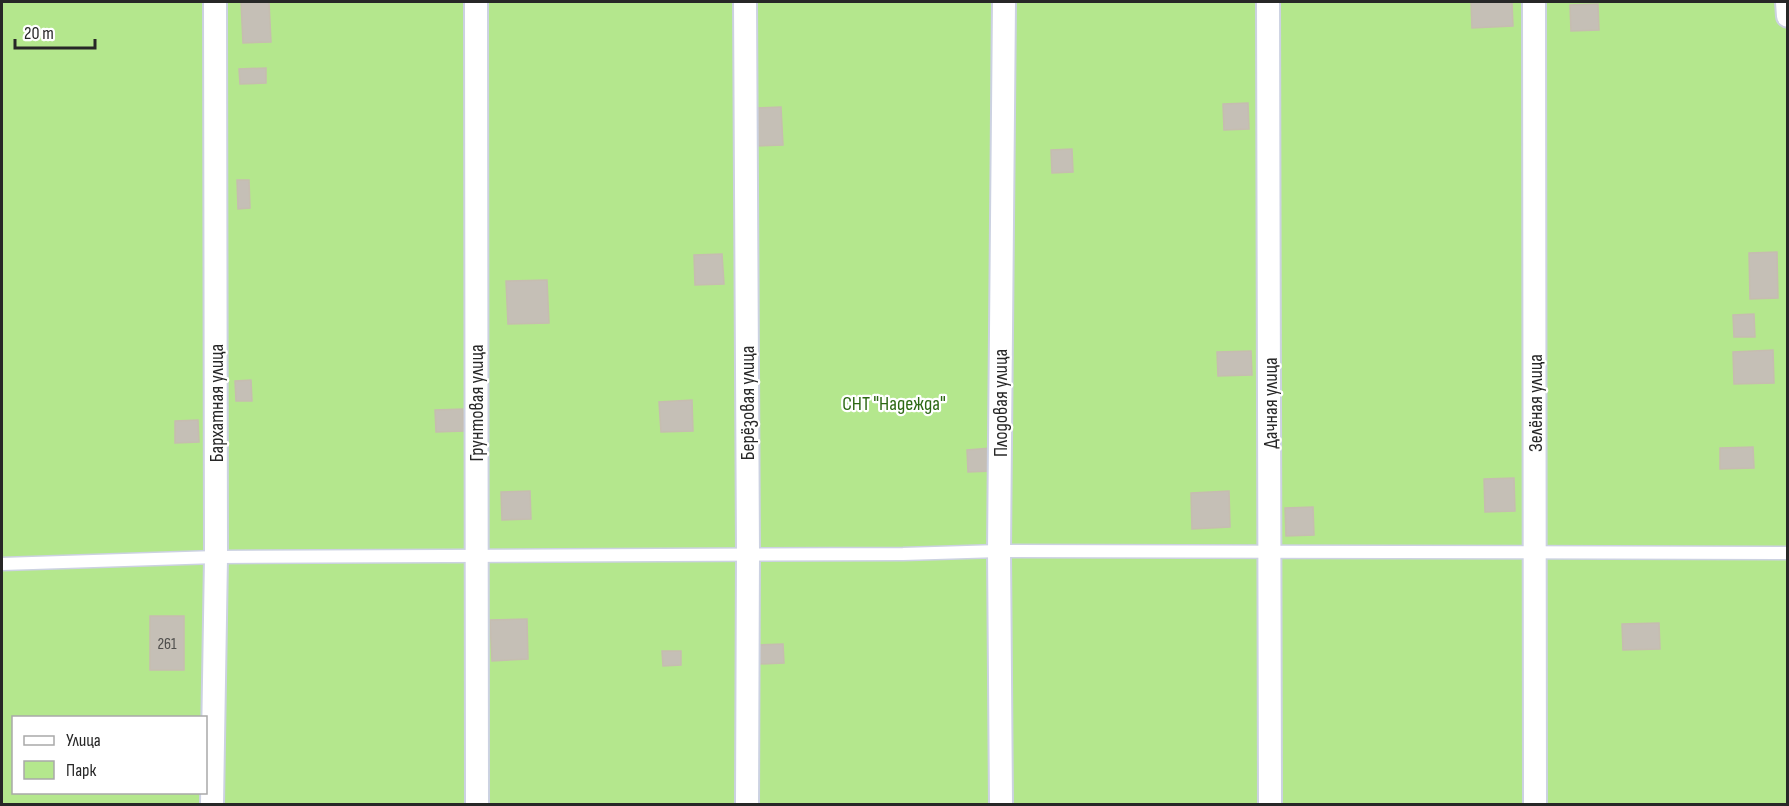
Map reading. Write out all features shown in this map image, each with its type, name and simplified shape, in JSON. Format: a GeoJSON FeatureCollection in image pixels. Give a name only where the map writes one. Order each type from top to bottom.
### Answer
{"type":"FeatureCollection","features":[{"type":"Feature","properties":{"kind":"street","name":"Бархатная улица"},"geometry":{"type":"LineString","coordinates":[[212,804],[216,557],[215,2]]}},
{"type":"Feature","properties":{"kind":"street","name":"Грунтовая улица"},"geometry":{"type":"LineString","coordinates":[[476,2],[477,804]]}},
{"type":"Feature","properties":{"kind":"street","name":"Берёзовая улица"},"geometry":{"type":"LineString","coordinates":[[745,2],[747,804]]}},
{"type":"Feature","properties":{"kind":"street","name":"Плодовая улица"},"geometry":{"type":"LineString","coordinates":[[1001,804],[999,551],[1004,2]]}},
{"type":"Feature","properties":{"kind":"street","name":"Дачная улица"},"geometry":{"type":"LineString","coordinates":[[1269,2],[1270,804]]}},
{"type":"Feature","properties":{"kind":"street","name":"Зелёная улица"},"geometry":{"type":"LineString","coordinates":[[1534,2],[1535,804]]}},
{"type":"Feature","properties":{"kind":"street"},"geometry":{"type":"LineString","coordinates":[[1787,2],[1788,16]]}},
{"type":"Feature","properties":{"kind":"lane"},"geometry":{"type":"LineString","coordinates":[[2,564],[216,557],[903,554],[999,551],[1788,553]]}},
{"type":"Feature","properties":{"kind":"green space","name":"СНТ \"Надежда\""},"geometry":{"type":"Polygon","coordinates":[[[2,2],[1787,2],[1787,804],[2,804],[2,2]]]}},
{"type":"Feature","properties":{"kind":"building"},"geometry":{"type":"Polygon","coordinates":[[[241,2],[269,2],[271,42],[243,43],[241,2]]]}},
{"type":"Feature","properties":{"kind":"building"},"geometry":{"type":"Polygon","coordinates":[[[1471,2],[1512,2],[1513,26],[1472,28],[1471,2]]]}},
{"type":"Feature","properties":{"kind":"building"},"geometry":{"type":"Polygon","coordinates":[[[1598,4],[1599,30],[1571,31],[1570,5],[1598,4]]]}},
{"type":"Feature","properties":{"kind":"building"},"geometry":{"type":"Polygon","coordinates":[[[266,68],[266,83],[240,84],[239,69],[266,68]]]}},
{"type":"Feature","properties":{"kind":"building"},"geometry":{"type":"Polygon","coordinates":[[[1248,103],[1249,129],[1224,130],[1223,104],[1248,103]]]}},
{"type":"Feature","properties":{"kind":"building"},"geometry":{"type":"Polygon","coordinates":[[[781,107],[783,145],[756,146],[754,108],[781,107]]]}},
{"type":"Feature","properties":{"kind":"building"},"geometry":{"type":"Polygon","coordinates":[[[1072,149],[1073,172],[1052,173],[1051,150],[1072,149]]]}},
{"type":"Feature","properties":{"kind":"building"},"geometry":{"type":"Polygon","coordinates":[[[237,180],[249,180],[250,208],[238,209],[237,180]]]}},
{"type":"Feature","properties":{"kind":"building"},"geometry":{"type":"Polygon","coordinates":[[[1777,252],[1778,298],[1750,299],[1749,253],[1777,252]]]}},
{"type":"Feature","properties":{"kind":"building"},"geometry":{"type":"Polygon","coordinates":[[[722,254],[724,284],[695,285],[694,255],[722,254]]]}},
{"type":"Feature","properties":{"kind":"building"},"geometry":{"type":"Polygon","coordinates":[[[547,280],[549,323],[508,324],[506,281],[547,280]]]}},
{"type":"Feature","properties":{"kind":"building"},"geometry":{"type":"Polygon","coordinates":[[[1754,314],[1755,337],[1734,337],[1733,315],[1754,314]]]}},
{"type":"Feature","properties":{"kind":"building"},"geometry":{"type":"Polygon","coordinates":[[[1773,350],[1774,383],[1734,384],[1733,352],[1773,350]]]}},
{"type":"Feature","properties":{"kind":"building"},"geometry":{"type":"Polygon","coordinates":[[[1251,351],[1252,375],[1218,376],[1217,352],[1251,351]]]}},
{"type":"Feature","properties":{"kind":"building"},"geometry":{"type":"Polygon","coordinates":[[[251,380],[252,401],[236,401],[235,381],[251,380]]]}},
{"type":"Feature","properties":{"kind":"building"},"geometry":{"type":"Polygon","coordinates":[[[692,400],[693,431],[661,432],[659,402],[692,400]]]}},
{"type":"Feature","properties":{"kind":"building"},"geometry":{"type":"Polygon","coordinates":[[[463,409],[464,431],[436,432],[435,410],[463,409]]]}},
{"type":"Feature","properties":{"kind":"building"},"geometry":{"type":"Polygon","coordinates":[[[198,420],[199,442],[175,443],[175,421],[198,420]]]}},
{"type":"Feature","properties":{"kind":"building"},"geometry":{"type":"Polygon","coordinates":[[[1753,447],[1754,468],[1720,469],[1720,448],[1753,447]]]}},
{"type":"Feature","properties":{"kind":"building"},"geometry":{"type":"Polygon","coordinates":[[[991,448],[992,471],[968,472],[967,450],[991,448]]]}},
{"type":"Feature","properties":{"kind":"building"},"geometry":{"type":"Polygon","coordinates":[[[1514,478],[1515,511],[1485,512],[1484,479],[1514,478]]]}},
{"type":"Feature","properties":{"kind":"building"},"geometry":{"type":"Polygon","coordinates":[[[530,491],[531,519],[502,520],[501,492],[530,491]]]}},
{"type":"Feature","properties":{"kind":"building"},"geometry":{"type":"Polygon","coordinates":[[[1229,491],[1230,527],[1192,529],[1191,493],[1229,491]]]}},
{"type":"Feature","properties":{"kind":"building"},"geometry":{"type":"Polygon","coordinates":[[[1313,507],[1314,535],[1286,536],[1285,508],[1313,507]]]}},
{"type":"Feature","properties":{"kind":"building"},"geometry":{"type":"Polygon","coordinates":[[[150,616],[184,616],[184,670],[150,670],[150,616]]]}},
{"type":"Feature","properties":{"kind":"building"},"geometry":{"type":"Polygon","coordinates":[[[527,619],[528,659],[492,661],[490,620],[527,619]]]}},
{"type":"Feature","properties":{"kind":"building"},"geometry":{"type":"Polygon","coordinates":[[[1659,623],[1660,649],[1623,650],[1622,624],[1659,623]]]}},
{"type":"Feature","properties":{"kind":"building"},"geometry":{"type":"Polygon","coordinates":[[[783,644],[784,663],[759,664],[758,645],[783,644]]]}},
{"type":"Feature","properties":{"kind":"building"},"geometry":{"type":"Polygon","coordinates":[[[662,651],[681,651],[681,665],[663,666],[662,651]]]}}]}
